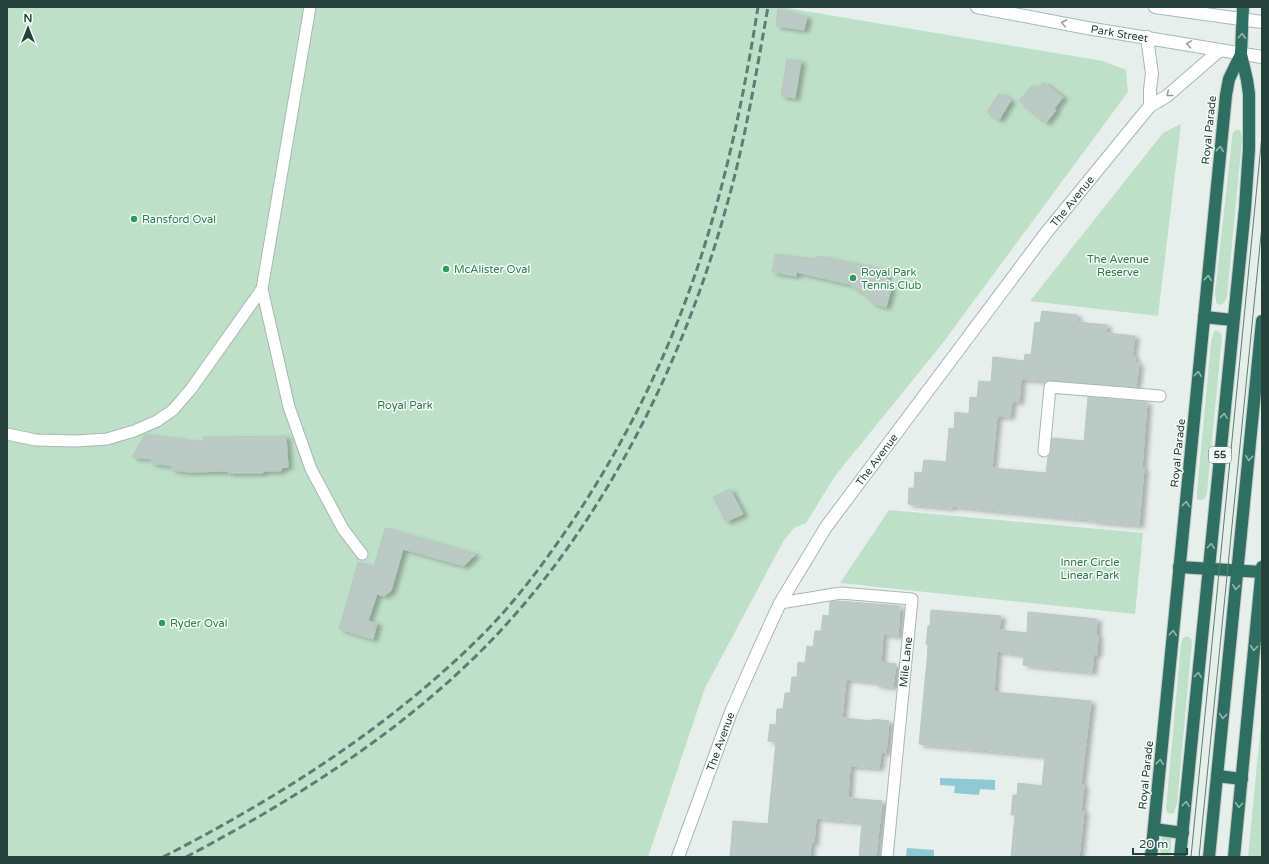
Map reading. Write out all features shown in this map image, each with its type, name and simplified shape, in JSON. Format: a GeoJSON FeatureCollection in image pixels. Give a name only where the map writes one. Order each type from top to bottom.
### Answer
{"type":"FeatureCollection","features":[{"type":"Feature","properties":{"kind":"highway","name":"Royal Parade"},"geometry":{"type":"LineString","coordinates":[[1180,857],[1245,208],[1249,149],[1249,94],[1241,54],[1243,13]]}},
{"type":"Feature","properties":{"kind":"highway","name":"Royal Parade"},"geometry":{"type":"LineString","coordinates":[[1151,857],[1226,95],[1229,79],[1241,54]]}},
{"type":"Feature","properties":{"kind":"highway"},"geometry":{"type":"LineString","coordinates":[[1204,317],[1233,320]]}},
{"type":"Feature","properties":{"kind":"highway"},"geometry":{"type":"LineString","coordinates":[[1209,857],[1262,323]]}},
{"type":"Feature","properties":{"kind":"highway"},"geometry":{"type":"LineString","coordinates":[[1179,567],[1262,572]]}},
{"type":"Feature","properties":{"kind":"highway"},"geometry":{"type":"LineString","coordinates":[[1234,857],[1262,567]]}},
{"type":"Feature","properties":{"kind":"highway"},"geometry":{"type":"LineString","coordinates":[[1217,776],[1242,779]]}},
{"type":"Feature","properties":{"kind":"highway"},"geometry":{"type":"LineString","coordinates":[[1154,829],[1183,833]]}},
{"type":"Feature","properties":{"kind":"street","name":"Park Street"},"geometry":{"type":"LineString","coordinates":[[977,7],[1087,28],[1262,57]]}},
{"type":"Feature","properties":{"kind":"street"},"geometry":{"type":"LineString","coordinates":[[1155,7],[1243,13],[1262,22]]}},
{"type":"Feature","properties":{"kind":"street"},"geometry":{"type":"LineString","coordinates":[[1147,37],[1152,74],[1150,106]]}},
{"type":"Feature","properties":{"kind":"street","name":"The Avenue"},"geometry":{"type":"LineString","coordinates":[[678,857],[731,712],[782,600],[826,527],[1046,233],[1150,106],[1168,96],[1220,50]]}},
{"type":"Feature","properties":{"kind":"lane"},"geometry":{"type":"LineString","coordinates":[[310,7],[262,289],[289,407],[311,469],[343,529],[362,554]]}},
{"type":"Feature","properties":{"kind":"lane"},"geometry":{"type":"LineString","coordinates":[[7,434],[36,440],[76,441],[107,439],[134,431],[157,421],[174,410],[191,389],[262,289]]}},
{"type":"Feature","properties":{"kind":"lane"},"geometry":{"type":"LineString","coordinates":[[1044,451],[1050,387],[1160,396]]}},
{"type":"Feature","properties":{"kind":"lane","name":"Mile Lane"},"geometry":{"type":"LineString","coordinates":[[782,600],[841,593],[912,599],[887,857]]}},
{"type":"Feature","properties":{"kind":"green space","name":"Royal Park"},"geometry":{"type":"Polygon","coordinates":[[[7,7],[781,7],[1103,61],[1126,70],[1128,92],[942,344],[835,476],[806,523],[794,528],[784,540],[705,688],[648,857],[7,857],[7,7]]]}},
{"type":"Feature","properties":{"kind":"green space","name":"The Avenue Reserve"},"geometry":{"type":"Polygon","coordinates":[[[1181,124],[1158,316],[1030,301],[1163,133],[1181,124]]]}},
{"type":"Feature","properties":{"kind":"green space"},"geometry":{"type":"Polygon","coordinates":[[[1236,130],[1241,132],[1242,139],[1227,297],[1224,303],[1220,305],[1217,304],[1215,294],[1232,138],[1233,133],[1236,130]]]}},
{"type":"Feature","properties":{"kind":"green space"},"geometry":{"type":"Polygon","coordinates":[[[1214,331],[1218,331],[1222,336],[1207,493],[1204,499],[1200,500],[1197,499],[1197,492],[1211,342],[1214,331]]]}},
{"type":"Feature","properties":{"kind":"green space","name":"Inner Circle Linear Park"},"geometry":{"type":"Polygon","coordinates":[[[889,510],[1143,533],[1135,614],[840,583],[889,510]]]}},
{"type":"Feature","properties":{"kind":"green space"},"geometry":{"type":"Polygon","coordinates":[[[1188,636],[1192,641],[1177,804],[1174,813],[1170,814],[1167,812],[1166,808],[1181,644],[1183,638],[1188,636]]]}},
{"type":"Feature","properties":{"kind":"green space"},"geometry":{"type":"Polygon","coordinates":[[[1262,713],[1262,857],[1248,857],[1262,713]]]}},
{"type":"Feature","properties":{"kind":"green space"},"geometry":{"type":"Polygon","coordinates":[[[1172,833],[1170,857],[1160,857],[1162,834],[1172,833]]]}},
{"type":"Feature","properties":{"kind":"water"},"geometry":{"type":"Polygon","coordinates":[[[940,778],[995,780],[995,790],[980,789],[979,795],[954,793],[955,786],[940,785],[940,778]]]}},
{"type":"Feature","properties":{"kind":"water"},"geometry":{"type":"Polygon","coordinates":[[[907,848],[934,850],[934,857],[906,857],[907,848]]]}},
{"type":"Feature","properties":{"kind":"building"},"geometry":{"type":"Polygon","coordinates":[[[778,9],[807,17],[804,30],[776,26],[778,9]]]}},
{"type":"Feature","properties":{"kind":"building"},"geometry":{"type":"Polygon","coordinates":[[[787,59],[801,61],[795,98],[781,96],[787,59]]]}},
{"type":"Feature","properties":{"kind":"building"},"geometry":{"type":"Polygon","coordinates":[[[1043,82],[1063,97],[1054,109],[1056,110],[1046,123],[1019,101],[1032,85],[1038,89],[1043,82]]]}},
{"type":"Feature","properties":{"kind":"building"},"geometry":{"type":"Polygon","coordinates":[[[999,93],[1011,100],[999,120],[987,112],[999,93]]]}},
{"type":"Feature","properties":{"kind":"building"},"geometry":{"type":"Polygon","coordinates":[[[775,254],[815,259],[818,256],[883,269],[886,273],[887,283],[891,289],[886,307],[872,303],[866,295],[849,284],[796,272],[796,276],[772,272],[775,254]]]}},
{"type":"Feature","properties":{"kind":"building"},"geometry":{"type":"Polygon","coordinates":[[[1042,311],[1077,315],[1077,322],[1107,325],[1106,333],[1135,336],[1132,356],[1135,356],[1135,363],[1139,363],[1136,387],[1021,379],[1019,402],[1012,401],[1010,417],[997,416],[992,468],[1046,473],[1048,457],[1051,452],[1052,438],[1084,441],[1088,397],[1147,402],[1142,468],[1144,468],[1139,525],[952,506],[952,508],[908,504],[909,488],[914,488],[915,472],[922,473],[924,460],[946,462],[949,428],[954,429],[955,412],[969,414],[970,397],[977,398],[979,381],[991,382],[993,357],[1024,361],[1025,354],[1031,355],[1035,322],[1040,323],[1042,311]]]}},
{"type":"Feature","properties":{"kind":"building"},"geometry":{"type":"Polygon","coordinates":[[[145,434],[203,442],[203,437],[286,436],[288,467],[281,468],[281,471],[263,471],[263,473],[228,473],[228,471],[190,472],[171,470],[172,466],[151,463],[152,459],[132,457],[145,434]]]}},
{"type":"Feature","properties":{"kind":"building"},"geometry":{"type":"Polygon","coordinates":[[[730,489],[743,514],[726,522],[713,497],[730,489]]]}},
{"type":"Feature","properties":{"kind":"building"},"geometry":{"type":"Polygon","coordinates":[[[385,528],[476,554],[464,566],[403,549],[391,591],[384,596],[377,594],[368,621],[377,623],[373,639],[339,629],[358,562],[374,567],[385,528]]]}},
{"type":"Feature","properties":{"kind":"building"},"geometry":{"type":"Polygon","coordinates":[[[838,601],[900,606],[898,636],[883,634],[881,662],[896,664],[893,687],[876,685],[876,682],[846,679],[842,718],[889,721],[886,753],[881,752],[879,768],[850,766],[848,798],[882,801],[876,857],[859,857],[862,822],[816,818],[814,843],[811,842],[810,857],[730,857],[733,821],[768,824],[776,742],[768,741],[770,724],[776,725],[777,709],[783,709],[785,693],[790,693],[792,677],[797,677],[798,662],[805,663],[807,646],[813,647],[815,631],[821,631],[823,615],[829,616],[830,602],[838,601]]]}},
{"type":"Feature","properties":{"kind":"building"},"geometry":{"type":"Polygon","coordinates":[[[931,610],[1001,616],[999,630],[1027,633],[1028,612],[1097,619],[1097,655],[1094,654],[1092,672],[1023,665],[1024,655],[997,651],[994,692],[1091,701],[1081,784],[1084,785],[1081,811],[1084,811],[1079,857],[1011,857],[1015,815],[1011,815],[1013,795],[1017,795],[1018,783],[1042,786],[1045,756],[919,744],[927,661],[928,645],[926,644],[928,626],[930,626],[931,610]]]}},
{"type":"Feature","properties":{"kind":"tram line"},"geometry":{"type":"LineString","coordinates":[[1191,857],[1262,135]]}},
{"type":"Feature","properties":{"kind":"tram line"},"geometry":{"type":"LineString","coordinates":[[1199,857],[1262,225]]}},
{"type":"Feature","properties":{"kind":"railway"},"geometry":{"type":"LineString","coordinates":[[163,857],[251,809],[295,782],[378,725],[418,694],[492,625],[520,593],[555,547],[586,500],[629,427],[666,350],[682,311],[717,204],[743,92],[758,7]]}},
{"type":"Feature","properties":{"kind":"railway"},"geometry":{"type":"LineString","coordinates":[[186,857],[226,836],[304,789],[379,738],[415,710],[482,650],[524,604],[563,554],[599,501],[631,445],[660,387],[686,328],[708,268],[733,183],[750,108],[768,7]]}},
{"type":"Feature","properties":{"kind":"place","name":"Ransford Oval"},"geometry":{"type":"Point","coordinates":[134,219]}},
{"type":"Feature","properties":{"kind":"place","name":"McAlister Oval"},"geometry":{"type":"Point","coordinates":[446,269]}},
{"type":"Feature","properties":{"kind":"place","name":"Royal Park Tennis Club"},"geometry":{"type":"Point","coordinates":[853,278]}},
{"type":"Feature","properties":{"kind":"place","name":"Ryder Oval"},"geometry":{"type":"Point","coordinates":[162,623]}}]}
